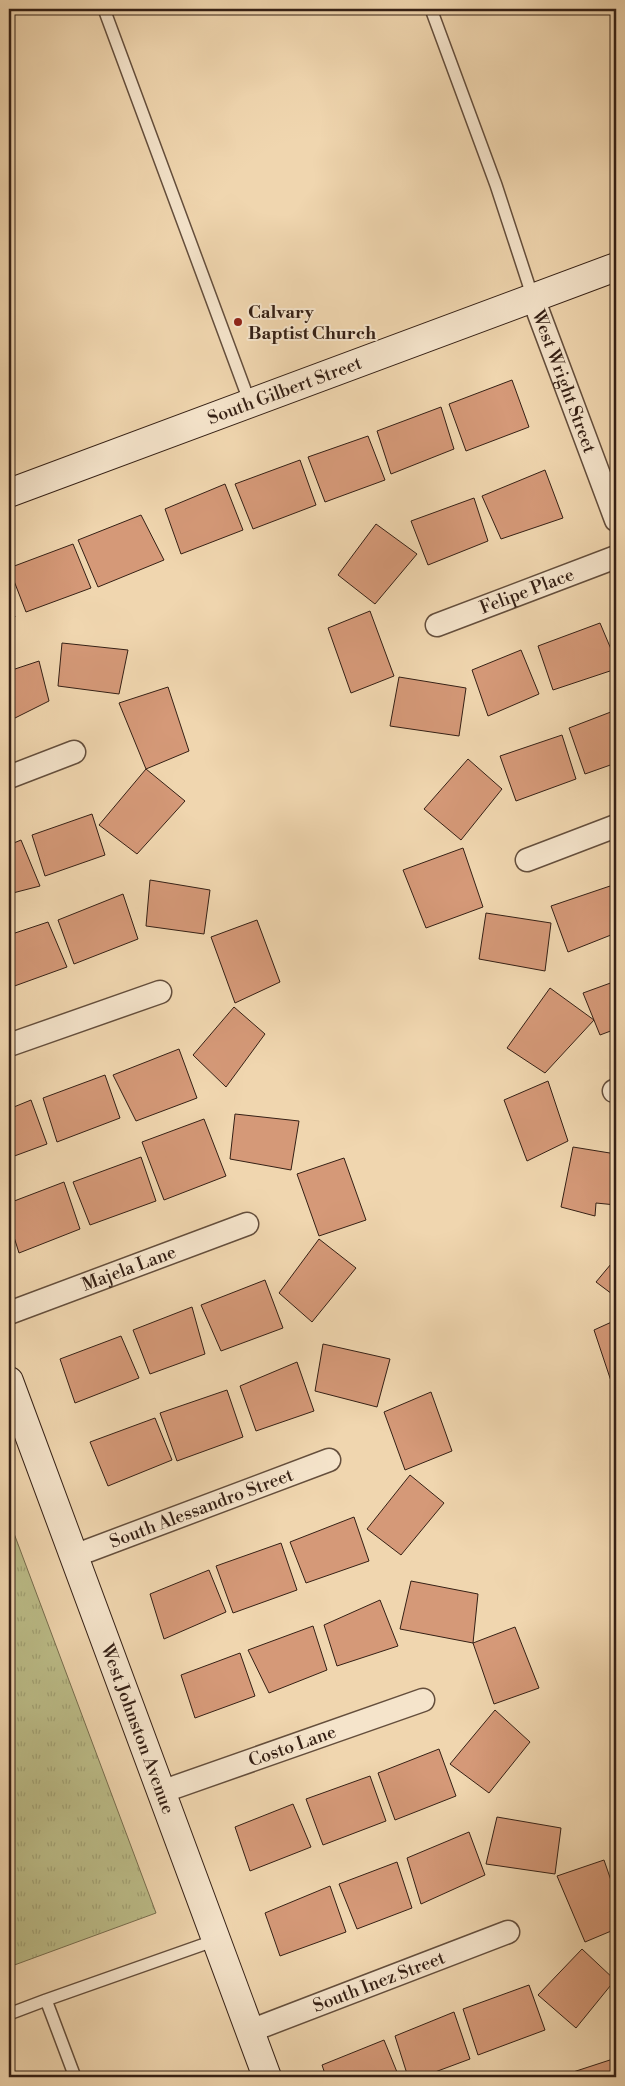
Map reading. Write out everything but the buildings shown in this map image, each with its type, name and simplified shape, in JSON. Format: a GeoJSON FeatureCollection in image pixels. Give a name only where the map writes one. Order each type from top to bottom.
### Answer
{"type":"FeatureCollection","features":[{"type":"Feature","properties":{"kind":"street","name":"South Gilbert Street"},"geometry":{"type":"LineString","coordinates":[[9,493],[616,267]]}},
{"type":"Feature","properties":{"kind":"street","name":"West Wright Street"},"geometry":{"type":"LineString","coordinates":[[533,298],[616,520]]}},
{"type":"Feature","properties":{"kind":"street","name":"Felipe Place"},"geometry":{"type":"LineString","coordinates":[[437,625],[616,557]]}},
{"type":"Feature","properties":{"kind":"street"},"geometry":{"type":"LineString","coordinates":[[9,777],[74,752]]}},
{"type":"Feature","properties":{"kind":"street"},"geometry":{"type":"LineString","coordinates":[[527,860],[616,826]]}},
{"type":"Feature","properties":{"kind":"street"},"geometry":{"type":"LineString","coordinates":[[9,1045],[160,992]]}},
{"type":"Feature","properties":{"kind":"street","name":"Majela Lane"},"geometry":{"type":"LineString","coordinates":[[9,1313],[247,1224]]}},
{"type":"Feature","properties":{"kind":"street","name":"West Johnston Avenue"},"geometry":{"type":"LineString","coordinates":[[9,1381],[267,2077]]}},
{"type":"Feature","properties":{"kind":"street","name":"South Alessandro Street"},"geometry":{"type":"LineString","coordinates":[[74,1556],[329,1460]]}},
{"type":"Feature","properties":{"kind":"street","name":"Costo Lane"},"geometry":{"type":"LineString","coordinates":[[161,1792],[423,1700]]}},
{"type":"Feature","properties":{"kind":"street","name":"South Inez Street"},"geometry":{"type":"LineString","coordinates":[[250,2031],[508,1932]]}},
{"type":"Feature","properties":{"kind":"lane"},"geometry":{"type":"LineString","coordinates":[[104,9],[250,403]]}},
{"type":"Feature","properties":{"kind":"lane"},"geometry":{"type":"LineString","coordinates":[[431,9],[496,185],[533,298]]}},
{"type":"Feature","properties":{"kind":"lane"},"geometry":{"type":"LineString","coordinates":[[9,2014],[216,1940]]}},
{"type":"Feature","properties":{"kind":"lane"},"geometry":{"type":"LineString","coordinates":[[46,2000],[75,2077]]}},
{"type":"Feature","properties":{"kind":"green space"},"geometry":{"type":"Polygon","coordinates":[[[9,1520],[156,1913],[9,1967],[9,1520]]]}},
{"type":"Feature","properties":{"kind":"place","name":"Calvary Baptist Church"},"geometry":{"type":"Point","coordinates":[238,322]}}]}
